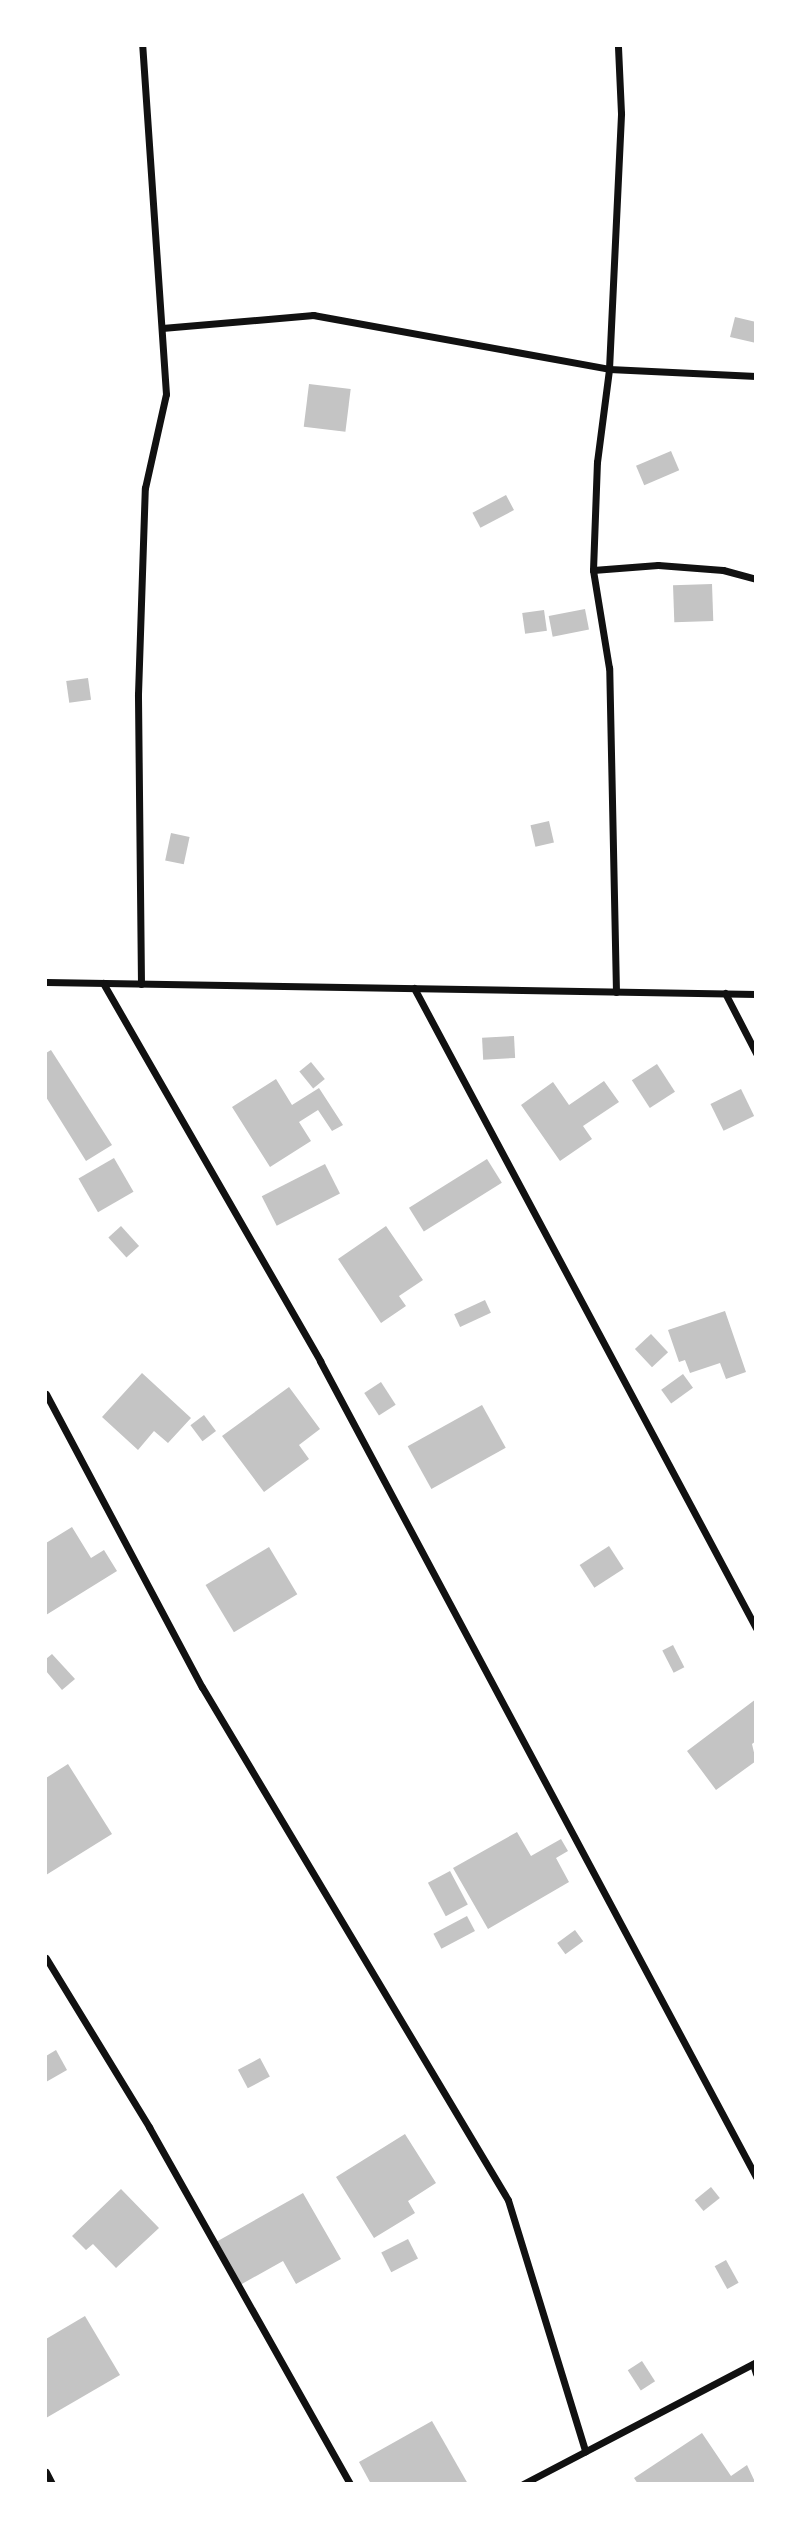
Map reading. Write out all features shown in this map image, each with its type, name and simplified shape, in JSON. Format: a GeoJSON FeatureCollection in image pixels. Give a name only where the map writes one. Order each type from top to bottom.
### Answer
{"type":"FeatureCollection","features":[{"type":"Feature","properties":{"kind":"street"},"geometry":{"type":"LineString","coordinates":[[141,984],[138,694],[145,488],[166,394],[142,46]]}},
{"type":"Feature","properties":{"kind":"street"},"geometry":{"type":"LineString","coordinates":[[616,992],[609,668],[593,570],[597,462],[609,369],[621,113],[618,46]]}},
{"type":"Feature","properties":{"kind":"street"},"geometry":{"type":"LineString","coordinates":[[162,328],[313,315],[609,369],[755,376]]}},
{"type":"Feature","properties":{"kind":"street"},"geometry":{"type":"LineString","coordinates":[[593,570],[658,565],[723,570],[755,579]]}},
{"type":"Feature","properties":{"kind":"street"},"geometry":{"type":"LineString","coordinates":[[46,982],[755,994]]}},
{"type":"Feature","properties":{"kind":"street"},"geometry":{"type":"LineString","coordinates":[[103,983],[320,1362],[755,2177]]}},
{"type":"Feature","properties":{"kind":"street"},"geometry":{"type":"LineString","coordinates":[[414,988],[755,1628]]}},
{"type":"Feature","properties":{"kind":"street"},"geometry":{"type":"LineString","coordinates":[[725,993],[755,1053]]}},
{"type":"Feature","properties":{"kind":"street"},"geometry":{"type":"LineString","coordinates":[[46,1394],[202,1687],[508,2200],[585,2451]]}},
{"type":"Feature","properties":{"kind":"street"},"geometry":{"type":"LineString","coordinates":[[46,1958],[149,2127],[351,2483]]}},
{"type":"Feature","properties":{"kind":"street"},"geometry":{"type":"LineString","coordinates":[[523,2483],[754,2363],[755,2374]]}},
{"type":"Feature","properties":{"kind":"street"},"geometry":{"type":"LineString","coordinates":[[46,2472],[52,2483]]}},
{"type":"Feature","properties":{"kind":"building"},"geometry":{"type":"Polygon","coordinates":[[[735,317],[756,322],[756,343],[730,337],[735,317]]]}},
{"type":"Feature","properties":{"kind":"building"},"geometry":{"type":"Polygon","coordinates":[[[309,384],[351,389],[345,432],[304,427],[309,384]]]}},
{"type":"Feature","properties":{"kind":"building"},"geometry":{"type":"Polygon","coordinates":[[[671,451],[679,470],[644,485],[636,466],[671,451]]]}},
{"type":"Feature","properties":{"kind":"building"},"geometry":{"type":"Polygon","coordinates":[[[506,495],[514,510],[480,528],[472,513],[506,495]]]}},
{"type":"Feature","properties":{"kind":"building"},"geometry":{"type":"Polygon","coordinates":[[[712,584],[713,621],[674,622],[673,585],[712,584]]]}},
{"type":"Feature","properties":{"kind":"building"},"geometry":{"type":"Polygon","coordinates":[[[585,609],[589,630],[553,637],[549,616],[585,609]]]}},
{"type":"Feature","properties":{"kind":"building"},"geometry":{"type":"Polygon","coordinates":[[[544,610],[547,631],[525,634],[522,613],[544,610]]]}},
{"type":"Feature","properties":{"kind":"building"},"geometry":{"type":"Polygon","coordinates":[[[88,678],[91,700],[69,703],[66,681],[88,678]]]}},
{"type":"Feature","properties":{"kind":"building"},"geometry":{"type":"Polygon","coordinates":[[[549,821],[554,842],[535,847],[530,825],[549,821]]]}},
{"type":"Feature","properties":{"kind":"building"},"geometry":{"type":"Polygon","coordinates":[[[171,833],[190,837],[184,864],[165,860],[171,833]]]}},
{"type":"Feature","properties":{"kind":"building"},"geometry":{"type":"Polygon","coordinates":[[[514,1036],[515,1058],[483,1060],[482,1038],[514,1036]]]}},
{"type":"Feature","properties":{"kind":"building"},"geometry":{"type":"Polygon","coordinates":[[[51,1050],[112,1145],[86,1161],[46,1097],[46,1053],[51,1050]]]}},
{"type":"Feature","properties":{"kind":"building"},"geometry":{"type":"Polygon","coordinates":[[[311,1062],[325,1079],[313,1089],[299,1071],[311,1062]]]}},
{"type":"Feature","properties":{"kind":"building"},"geometry":{"type":"Polygon","coordinates":[[[657,1064],[675,1092],[650,1108],[632,1080],[657,1064]]]}},
{"type":"Feature","properties":{"kind":"building"},"geometry":{"type":"Polygon","coordinates":[[[276,1079],[292,1105],[319,1088],[343,1125],[332,1131],[318,1110],[299,1122],[311,1141],[270,1167],[232,1107],[276,1079]]]}},
{"type":"Feature","properties":{"kind":"building"},"geometry":{"type":"Polygon","coordinates":[[[604,1081],[619,1102],[583,1126],[592,1139],[560,1161],[521,1105],[553,1082],[569,1105],[604,1081]]]}},
{"type":"Feature","properties":{"kind":"building"},"geometry":{"type":"Polygon","coordinates":[[[741,1089],[754,1116],[724,1131],[710,1104],[741,1089]]]}},
{"type":"Feature","properties":{"kind":"building"},"geometry":{"type":"Polygon","coordinates":[[[114,1158],[134,1192],[98,1212],[78,1178],[114,1158]]]}},
{"type":"Feature","properties":{"kind":"building"},"geometry":{"type":"Polygon","coordinates":[[[487,1159],[502,1183],[424,1231],[409,1208],[487,1159]]]}},
{"type":"Feature","properties":{"kind":"building"},"geometry":{"type":"Polygon","coordinates":[[[325,1164],[340,1193],[277,1226],[262,1196],[325,1164]]]}},
{"type":"Feature","properties":{"kind":"building"},"geometry":{"type":"Polygon","coordinates":[[[121,1226],[139,1246],[126,1257],[108,1237],[121,1226]]]}},
{"type":"Feature","properties":{"kind":"building"},"geometry":{"type":"Polygon","coordinates":[[[386,1226],[423,1280],[399,1296],[406,1306],[381,1323],[338,1259],[386,1226]]]}},
{"type":"Feature","properties":{"kind":"building"},"geometry":{"type":"Polygon","coordinates":[[[485,1300],[491,1313],[460,1327],[454,1314],[485,1300]]]}},
{"type":"Feature","properties":{"kind":"building"},"geometry":{"type":"Polygon","coordinates":[[[725,1311],[746,1372],[726,1379],[720,1363],[690,1373],[685,1360],[679,1362],[668,1330],[725,1311]]]}},
{"type":"Feature","properties":{"kind":"building"},"geometry":{"type":"Polygon","coordinates":[[[651,1334],[668,1352],[652,1367],[635,1349],[651,1334]]]}},
{"type":"Feature","properties":{"kind":"building"},"geometry":{"type":"Polygon","coordinates":[[[142,1373],[191,1418],[168,1443],[154,1431],[138,1450],[102,1417],[142,1373]]]}},
{"type":"Feature","properties":{"kind":"building"},"geometry":{"type":"Polygon","coordinates":[[[683,1374],[693,1388],[671,1404],[661,1390],[683,1374]]]}},
{"type":"Feature","properties":{"kind":"building"},"geometry":{"type":"Polygon","coordinates":[[[381,1382],[396,1405],[379,1416],[364,1393],[381,1382]]]}},
{"type":"Feature","properties":{"kind":"building"},"geometry":{"type":"Polygon","coordinates":[[[289,1387],[320,1429],[299,1445],[309,1459],[264,1492],[222,1436],[289,1387]]]}},
{"type":"Feature","properties":{"kind":"building"},"geometry":{"type":"Polygon","coordinates":[[[482,1405],[506,1448],[431,1489],[408,1446],[482,1405]]]}},
{"type":"Feature","properties":{"kind":"building"},"geometry":{"type":"Polygon","coordinates":[[[204,1415],[216,1431],[202,1441],[190,1425],[204,1415]]]}},
{"type":"Feature","properties":{"kind":"building"},"geometry":{"type":"Polygon","coordinates":[[[72,1527],[91,1558],[104,1550],[117,1571],[46,1615],[46,1543],[72,1527]]]}},
{"type":"Feature","properties":{"kind":"building"},"geometry":{"type":"Polygon","coordinates":[[[609,1546],[624,1569],[594,1588],[580,1565],[609,1546]]]}},
{"type":"Feature","properties":{"kind":"building"},"geometry":{"type":"Polygon","coordinates":[[[269,1547],[297,1594],[234,1632],[206,1585],[269,1547]]]}},
{"type":"Feature","properties":{"kind":"building"},"geometry":{"type":"Polygon","coordinates":[[[673,1645],[684,1667],[674,1673],[662,1650],[673,1645]]]}},
{"type":"Feature","properties":{"kind":"building"},"geometry":{"type":"Polygon","coordinates":[[[52,1654],[75,1679],[62,1690],[46,1671],[46,1659],[52,1654]]]}},
{"type":"Feature","properties":{"kind":"building"},"geometry":{"type":"Polygon","coordinates":[[[756,1699],[756,1741],[752,1744],[756,1761],[716,1790],[687,1751],[756,1699]]]}},
{"type":"Feature","properties":{"kind":"building"},"geometry":{"type":"Polygon","coordinates":[[[68,1764],[112,1834],[46,1875],[46,1778],[68,1764]]]}},
{"type":"Feature","properties":{"kind":"building"},"geometry":{"type":"Polygon","coordinates":[[[517,1832],[531,1856],[561,1839],[568,1851],[556,1858],[569,1882],[488,1929],[453,1868],[517,1832]]]}},
{"type":"Feature","properties":{"kind":"building"},"geometry":{"type":"Polygon","coordinates":[[[450,1871],[468,1905],[446,1916],[428,1883],[450,1871]]]}},
{"type":"Feature","properties":{"kind":"building"},"geometry":{"type":"Polygon","coordinates":[[[467,1916],[475,1931],[441,1949],[433,1934],[467,1916]]]}},
{"type":"Feature","properties":{"kind":"building"},"geometry":{"type":"Polygon","coordinates":[[[575,1930],[583,1941],[565,1954],[557,1943],[575,1930]]]}},
{"type":"Feature","properties":{"kind":"building"},"geometry":{"type":"Polygon","coordinates":[[[56,2050],[67,2070],[46,2082],[46,2056],[56,2050]]]}},
{"type":"Feature","properties":{"kind":"building"},"geometry":{"type":"Polygon","coordinates":[[[260,2058],[270,2077],[248,2088],[238,2070],[260,2058]]]}},
{"type":"Feature","properties":{"kind":"building"},"geometry":{"type":"Polygon","coordinates":[[[405,2134],[436,2183],[408,2201],[415,2213],[374,2238],[336,2177],[405,2134]]]}},
{"type":"Feature","properties":{"kind":"building"},"geometry":{"type":"Polygon","coordinates":[[[711,2187],[720,2198],[703,2211],[695,2200],[711,2187]]]}},
{"type":"Feature","properties":{"kind":"building"},"geometry":{"type":"Polygon","coordinates":[[[121,2189],[159,2228],[116,2268],[93,2244],[86,2250],[72,2236],[121,2189]]]}},
{"type":"Feature","properties":{"kind":"building"},"geometry":{"type":"Polygon","coordinates":[[[303,2193],[341,2259],[296,2284],[283,2261],[240,2285],[216,2242],[303,2193]]]}},
{"type":"Feature","properties":{"kind":"building"},"geometry":{"type":"Polygon","coordinates":[[[408,2239],[418,2259],[391,2272],[381,2253],[408,2239]]]}},
{"type":"Feature","properties":{"kind":"building"},"geometry":{"type":"Polygon","coordinates":[[[726,2260],[739,2283],[727,2289],[715,2266],[726,2260]]]}},
{"type":"Feature","properties":{"kind":"building"},"geometry":{"type":"Polygon","coordinates":[[[85,2316],[120,2375],[46,2418],[46,2339],[85,2316]]]}},
{"type":"Feature","properties":{"kind":"building"},"geometry":{"type":"Polygon","coordinates":[[[642,2361],[655,2381],[641,2390],[628,2370],[642,2361]]]}},
{"type":"Feature","properties":{"kind":"building"},"geometry":{"type":"Polygon","coordinates":[[[432,2421],[468,2484],[371,2484],[359,2462],[432,2421]]]}},
{"type":"Feature","properties":{"kind":"building"},"geometry":{"type":"Polygon","coordinates":[[[702,2433],[731,2476],[747,2465],[756,2484],[638,2484],[634,2478],[702,2433]]]}}]}
